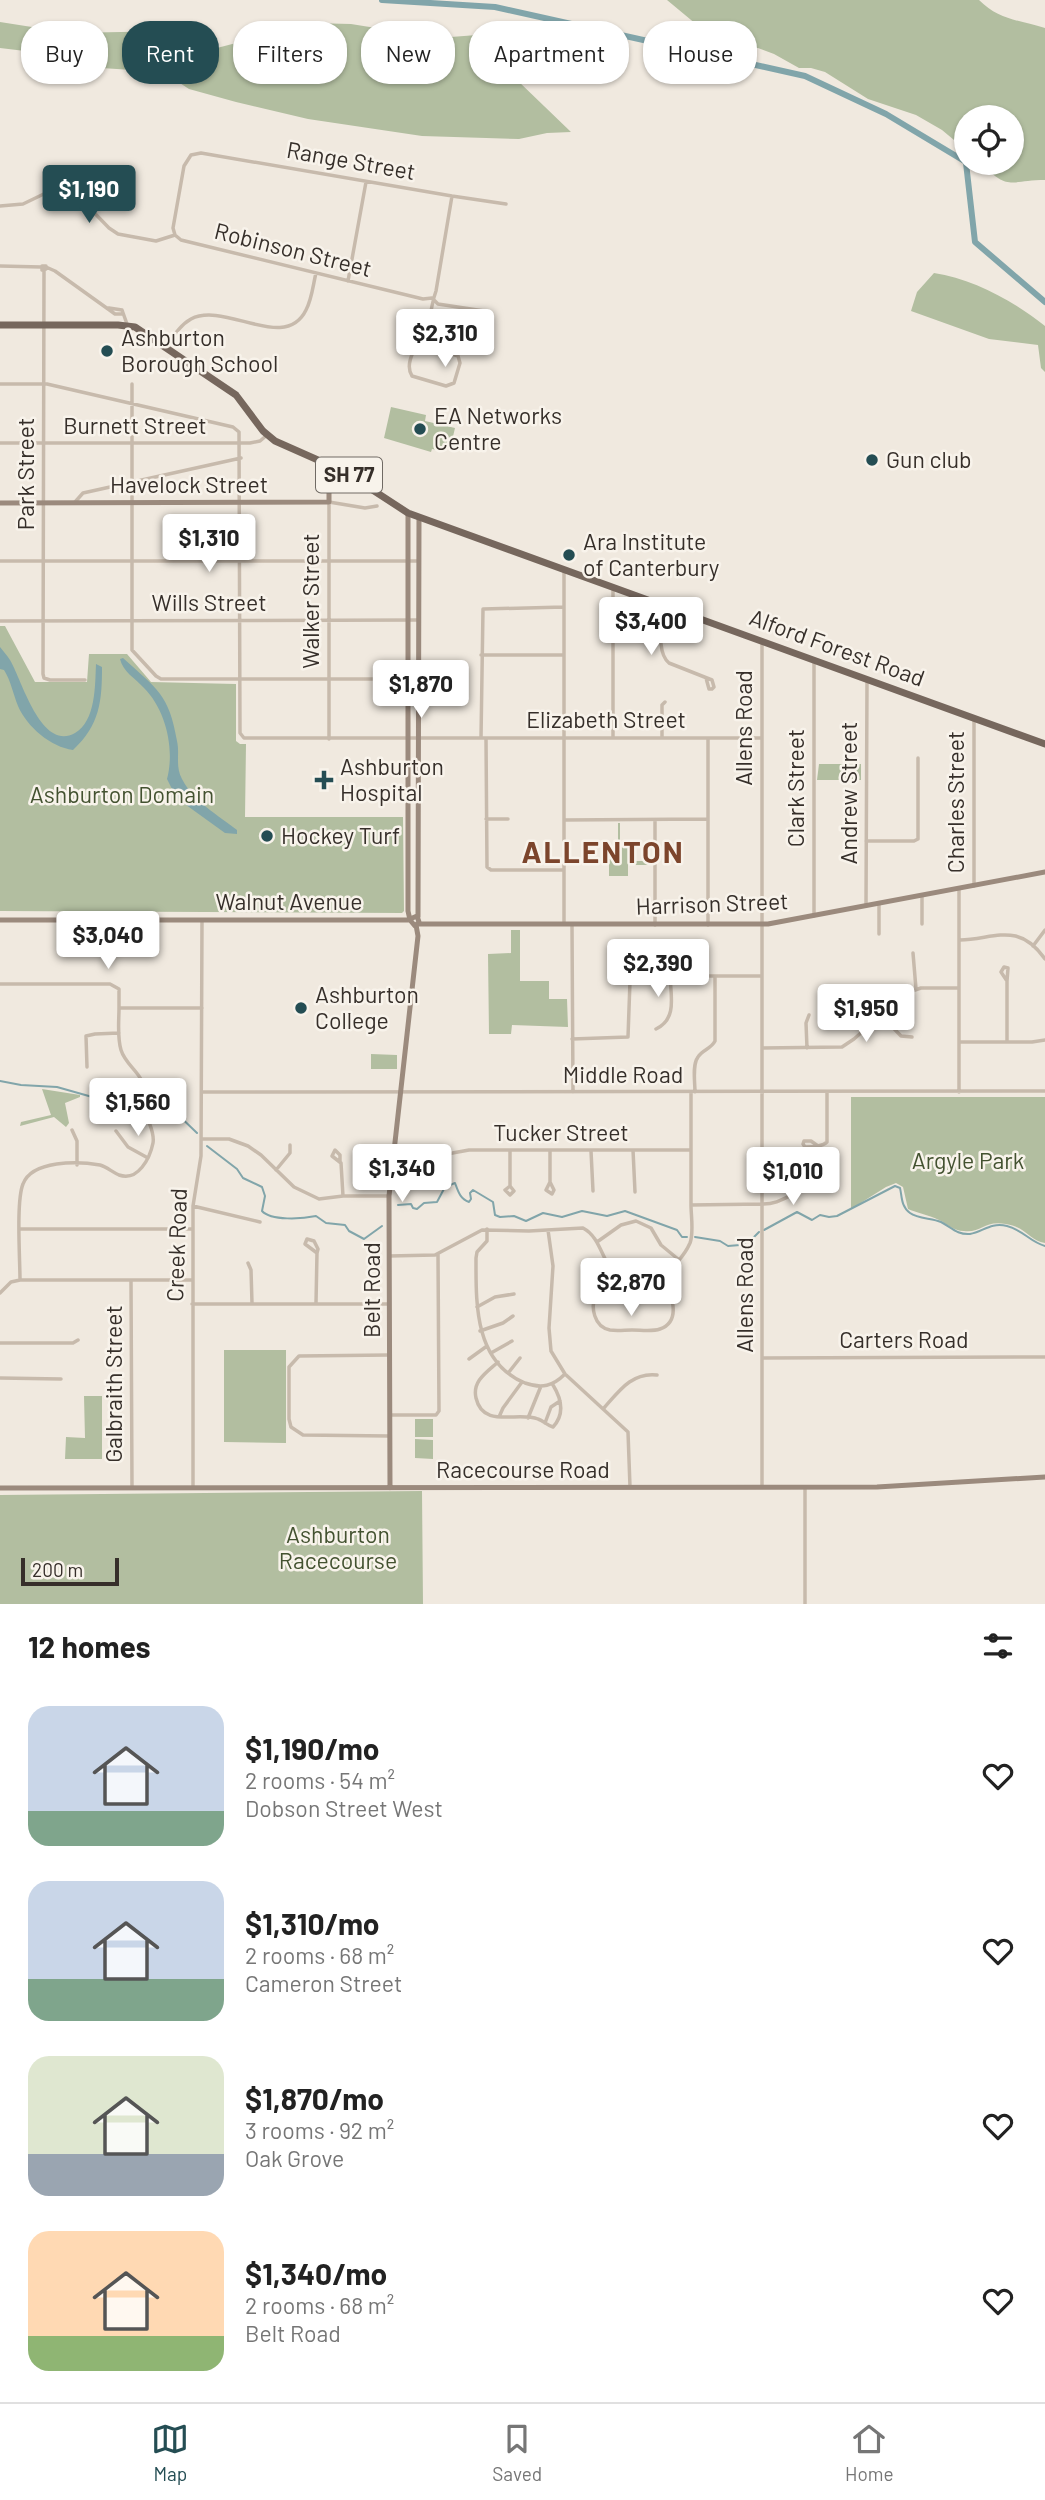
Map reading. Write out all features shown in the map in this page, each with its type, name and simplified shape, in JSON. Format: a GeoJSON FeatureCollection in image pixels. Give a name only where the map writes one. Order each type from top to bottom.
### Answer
{"type":"FeatureCollection","features":[{"type":"Feature","properties":{"kind":"main road","name":"SH 77"},"geometry":{"type":"LineString","coordinates":[[0,325],[127,325],[140,330],[236,395],[267,435],[287,447],[331,464],[408,513],[419,517]]}},
{"type":"Feature","properties":{"kind":"main road","name":"Alford Forest Road"},"geometry":{"type":"LineString","coordinates":[[419,517],[1045,744]]}},
{"type":"Feature","properties":{"kind":"street","name":"Range Street"},"geometry":{"type":"LineString","coordinates":[[176,234],[173,225],[184,166],[191,155],[201,153],[506,204]]}},
{"type":"Feature","properties":{"kind":"street"},"geometry":{"type":"LineString","coordinates":[[348,281],[366,182]]}},
{"type":"Feature","properties":{"kind":"street"},"geometry":{"type":"LineString","coordinates":[[0,206],[23,204],[50,191],[65,189],[74,192],[118,234],[152,241],[176,234]]}},
{"type":"Feature","properties":{"kind":"street"},"geometry":{"type":"LineString","coordinates":[[426,345],[452,197]]}},
{"type":"Feature","properties":{"kind":"street","name":"Robinson Street"},"geometry":{"type":"LineString","coordinates":[[176,234],[187,242],[432,299],[438,304],[484,311]]}},
{"type":"Feature","properties":{"kind":"street"},"geometry":{"type":"LineString","coordinates":[[0,266],[55,271],[109,308],[121,309],[127,325]]}},
{"type":"Feature","properties":{"kind":"street","name":"Park Street"},"geometry":{"type":"LineString","coordinates":[[44,268],[44,678],[85,680]]}},
{"type":"Feature","properties":{"kind":"street"},"geometry":{"type":"LineString","coordinates":[[166,347],[183,325],[204,315],[219,315],[273,328],[291,325],[306,310],[316,273]]}},
{"type":"Feature","properties":{"kind":"street"},"geometry":{"type":"LineString","coordinates":[[426,345],[458,356],[460,363],[452,384],[446,386],[410,374],[412,352],[416,347],[426,345]]}},
{"type":"Feature","properties":{"kind":"street"},"geometry":{"type":"LineString","coordinates":[[0,384],[44,384],[233,427],[239,432],[240,680]]}},
{"type":"Feature","properties":{"kind":"street"},"geometry":{"type":"LineString","coordinates":[[132,384],[132,650],[135,655],[162,679],[418,680]]}},
{"type":"Feature","properties":{"kind":"street","name":"Burnett Street"},"geometry":{"type":"LineString","coordinates":[[0,443],[256,443],[267,435]]}},
{"type":"Feature","properties":{"kind":"street"},"geometry":{"type":"LineString","coordinates":[[75,502],[83,493],[241,458]]}},
{"type":"Feature","properties":{"kind":"street","name":"Walker Street"},"geometry":{"type":"LineString","coordinates":[[329,739],[331,464]]}},
{"type":"Feature","properties":{"kind":"street","name":"Havelock Street"},"geometry":{"type":"LineString","coordinates":[[0,503],[329,502],[366,508],[377,506]]}},
{"type":"Feature","properties":{"kind":"street"},"geometry":{"type":"LineString","coordinates":[[408,513],[408,911],[412,925],[417,922]]}},
{"type":"Feature","properties":{"kind":"street","name":"Belt Road"},"geometry":{"type":"LineString","coordinates":[[390,1488],[389,1196],[418,936],[419,517]]}},
{"type":"Feature","properties":{"kind":"street"},"geometry":{"type":"LineString","coordinates":[[0,561],[418,561]]}},
{"type":"Feature","properties":{"kind":"street"},"geometry":{"type":"LineString","coordinates":[[564,925],[565,570]]}},
{"type":"Feature","properties":{"kind":"street"},"geometry":{"type":"LineString","coordinates":[[613,738],[614,587]]}},
{"type":"Feature","properties":{"kind":"street"},"geometry":{"type":"LineString","coordinates":[[663,605],[664,659],[706,678]]}},
{"type":"Feature","properties":{"kind":"street"},"geometry":{"type":"LineString","coordinates":[[564,607],[484,608],[481,613],[486,865],[489,869],[564,870]]}},
{"type":"Feature","properties":{"kind":"street","name":"Wills Street"},"geometry":{"type":"LineString","coordinates":[[0,621],[418,620]]}},
{"type":"Feature","properties":{"kind":"street","name":"Allens Road"},"geometry":{"type":"LineString","coordinates":[[762,641],[762,1488]]}},
{"type":"Feature","properties":{"kind":"street"},"geometry":{"type":"LineString","coordinates":[[481,655],[564,655]]}},
{"type":"Feature","properties":{"kind":"street","name":"Clark Street"},"geometry":{"type":"LineString","coordinates":[[814,916],[815,660]]}},
{"type":"Feature","properties":{"kind":"street","name":"Elizabeth Street"},"geometry":{"type":"LineString","coordinates":[[240,680],[241,736],[246,739],[762,738]]}},
{"type":"Feature","properties":{"kind":"street","name":"Andrew Street"},"geometry":{"type":"LineString","coordinates":[[866,906],[868,680]]}},
{"type":"Feature","properties":{"kind":"street"},"geometry":{"type":"LineString","coordinates":[[662,738],[662,705],[665,702]]}},
{"type":"Feature","properties":{"kind":"street","name":"Charles Street"},"geometry":{"type":"LineString","coordinates":[[974,718],[974,886]]}},
{"type":"Feature","properties":{"kind":"street"},"geometry":{"type":"LineString","coordinates":[[708,738],[708,925]]}},
{"type":"Feature","properties":{"kind":"street"},"geometry":{"type":"LineString","coordinates":[[866,841],[918,839],[918,758]]}},
{"type":"Feature","properties":{"kind":"street"},"geometry":{"type":"LineString","coordinates":[[486,819],[508,819]]}},
{"type":"Feature","properties":{"kind":"street"},"geometry":{"type":"LineString","coordinates":[[564,820],[708,819]]}},
{"type":"Feature","properties":{"kind":"street"},"geometry":{"type":"LineString","coordinates":[[655,820],[655,925]]}},
{"type":"Feature","properties":{"kind":"street","name":"Harrison Street"},"geometry":{"type":"LineString","coordinates":[[417,922],[762,925],[1045,872]]}},
{"type":"Feature","properties":{"kind":"street"},"geometry":{"type":"LineString","coordinates":[[959,888],[960,1091]]}},
{"type":"Feature","properties":{"kind":"street"},"geometry":{"type":"LineString","coordinates":[[922,895],[922,924]]}},
{"type":"Feature","properties":{"kind":"street"},"geometry":{"type":"LineString","coordinates":[[879,904],[879,934]]}},
{"type":"Feature","properties":{"kind":"street"},"geometry":{"type":"LineString","coordinates":[[398,920],[408,911]]}},
{"type":"Feature","properties":{"kind":"street","name":"Walnut Avenue"},"geometry":{"type":"LineString","coordinates":[[0,920],[410,920]]}},
{"type":"Feature","properties":{"kind":"street","name":"Creek Road"},"geometry":{"type":"LineString","coordinates":[[193,1488],[192,1229],[202,1139],[202,920]]}},
{"type":"Feature","properties":{"kind":"street"},"geometry":{"type":"LineString","coordinates":[[572,925],[573,1092]]}},
{"type":"Feature","properties":{"kind":"street"},"geometry":{"type":"LineString","coordinates":[[1033,946],[1045,930]]}},
{"type":"Feature","properties":{"kind":"street"},"geometry":{"type":"LineString","coordinates":[[960,940],[1003,934],[1018,937],[1033,946],[1045,959]]}},
{"type":"Feature","properties":{"kind":"street"},"geometry":{"type":"LineString","coordinates":[[913,953],[916,989]]}},
{"type":"Feature","properties":{"kind":"street"},"geometry":{"type":"LineString","coordinates":[[572,1039],[628,1037],[631,979],[636,976],[762,976]]}},
{"type":"Feature","properties":{"kind":"street"},"geometry":{"type":"LineString","coordinates":[[656,1029],[670,1017],[670,976]]}},
{"type":"Feature","properties":{"kind":"street"},"geometry":{"type":"LineString","coordinates":[[389,1256],[438,1254],[473,1233],[487,1229],[583,1228],[590,1232],[597,1242],[615,1274],[634,1281],[661,1277],[678,1259],[691,1236],[695,1066],[698,1057],[712,1047],[715,1041],[715,976]]}},
{"type":"Feature","properties":{"kind":"street"},"geometry":{"type":"LineString","coordinates":[[1007,981],[1007,1042]]}},
{"type":"Feature","properties":{"kind":"street"},"geometry":{"type":"LineString","coordinates":[[0,984],[113,984],[119,989],[119,1034],[123,1055],[143,1082],[154,1137],[148,1158],[138,1172],[125,1176],[102,1166],[77,1164],[44,1165],[28,1175],[21,1192],[20,1280]]}},
{"type":"Feature","properties":{"kind":"street"},"geometry":{"type":"LineString","coordinates":[[762,1048],[842,1047],[902,995],[916,989],[960,988]]}},
{"type":"Feature","properties":{"kind":"street"},"geometry":{"type":"LineString","coordinates":[[119,1008],[202,1008]]}},
{"type":"Feature","properties":{"kind":"street"},"geometry":{"type":"LineString","coordinates":[[880,1014],[901,1036],[912,1037]]}},
{"type":"Feature","properties":{"kind":"street"},"geometry":{"type":"LineString","coordinates":[[807,1048],[806,1023],[809,1015]]}},
{"type":"Feature","properties":{"kind":"street"},"geometry":{"type":"LineString","coordinates":[[87,1067],[86,1036],[119,1034]]}},
{"type":"Feature","properties":{"kind":"street"},"geometry":{"type":"LineString","coordinates":[[959,1042],[1045,1040]]}},
{"type":"Feature","properties":{"kind":"street","name":"Middle Road"},"geometry":{"type":"LineString","coordinates":[[202,1093],[1045,1091]]}},
{"type":"Feature","properties":{"kind":"street"},"geometry":{"type":"LineString","coordinates":[[818,1146],[824,1145],[827,1140],[827,1092]]}},
{"type":"Feature","properties":{"kind":"street"},"geometry":{"type":"LineString","coordinates":[[72,1130],[77,1141],[77,1164]]}},
{"type":"Feature","properties":{"kind":"street"},"geometry":{"type":"LineString","coordinates":[[116,1132],[128,1146],[148,1158]]}},
{"type":"Feature","properties":{"kind":"street"},"geometry":{"type":"LineString","coordinates":[[202,1139],[229,1139],[248,1146],[294,1187],[309,1196],[326,1199],[343,1196],[389,1196]]}},
{"type":"Feature","properties":{"kind":"street"},"geometry":{"type":"LineString","coordinates":[[276,1170],[290,1153],[290,1145]]}},
{"type":"Feature","properties":{"kind":"street"},"geometry":{"type":"LineString","coordinates":[[510,1150],[510,1186]]}},
{"type":"Feature","properties":{"kind":"street"},"geometry":{"type":"LineString","coordinates":[[550,1150],[550,1182]]}},
{"type":"Feature","properties":{"kind":"street"},"geometry":{"type":"LineString","coordinates":[[633,1150],[635,1192]]}},
{"type":"Feature","properties":{"kind":"street","name":"Tucker Street"},"geometry":{"type":"LineString","coordinates":[[392,1163],[420,1166],[459,1151],[691,1150]]}},
{"type":"Feature","properties":{"kind":"street"},"geometry":{"type":"LineString","coordinates":[[591,1151],[593,1191]]}},
{"type":"Feature","properties":{"kind":"street"},"geometry":{"type":"LineString","coordinates":[[340,1161],[343,1196]]}},
{"type":"Feature","properties":{"kind":"street"},"geometry":{"type":"LineString","coordinates":[[691,1205],[774,1204],[800,1190],[830,1191]]}},
{"type":"Feature","properties":{"kind":"street"},"geometry":{"type":"LineString","coordinates":[[193,1206],[260,1222]]}},
{"type":"Feature","properties":{"kind":"street"},"geometry":{"type":"LineString","coordinates":[[597,1242],[621,1225],[636,1221],[650,1228],[661,1245],[678,1259]]}},
{"type":"Feature","properties":{"kind":"street"},"geometry":{"type":"LineString","coordinates":[[20,1229],[192,1229]]}},
{"type":"Feature","properties":{"kind":"street"},"geometry":{"type":"LineString","coordinates":[[487,1229],[487,1241],[477,1252],[476,1258],[476,1308],[480,1331],[487,1346],[498,1362],[522,1382],[541,1386],[553,1385],[565,1374]]}},
{"type":"Feature","properties":{"kind":"street"},"geometry":{"type":"LineString","coordinates":[[548,1230],[553,1266],[549,1338],[555,1360],[565,1374],[628,1432],[630,1487]]}},
{"type":"Feature","properties":{"kind":"street"},"geometry":{"type":"LineString","coordinates":[[316,1303],[317,1253]]}},
{"type":"Feature","properties":{"kind":"street"},"geometry":{"type":"LineString","coordinates":[[389,1415],[439,1413],[438,1254]]}},
{"type":"Feature","properties":{"kind":"street"},"geometry":{"type":"LineString","coordinates":[[248,1263],[251,1270],[252,1303]]}},
{"type":"Feature","properties":{"kind":"street"},"geometry":{"type":"LineString","coordinates":[[615,1274],[598,1291],[594,1303],[596,1320],[601,1326],[611,1330],[658,1330],[668,1324],[672,1315],[672,1295],[661,1277]]}},
{"type":"Feature","properties":{"kind":"street"},"geometry":{"type":"LineString","coordinates":[[0,1293],[11,1282],[20,1280],[192,1280]]}},
{"type":"Feature","properties":{"kind":"street","name":"Galbraith Street"},"geometry":{"type":"LineString","coordinates":[[131,1280],[132,1488]]}},
{"type":"Feature","properties":{"kind":"street"},"geometry":{"type":"LineString","coordinates":[[476,1308],[487,1300],[514,1294]]}},
{"type":"Feature","properties":{"kind":"street"},"geometry":{"type":"LineString","coordinates":[[192,1304],[389,1304]]}},
{"type":"Feature","properties":{"kind":"street"},"geometry":{"type":"LineString","coordinates":[[480,1331],[513,1316]]}},
{"type":"Feature","properties":{"kind":"street"},"geometry":{"type":"LineString","coordinates":[[0,1343],[78,1340]]}},
{"type":"Feature","properties":{"kind":"street"},"geometry":{"type":"LineString","coordinates":[[491,1353],[512,1341]]}},
{"type":"Feature","properties":{"kind":"street"},"geometry":{"type":"LineString","coordinates":[[469,1359],[487,1346]]}},
{"type":"Feature","properties":{"kind":"street"},"geometry":{"type":"LineString","coordinates":[[389,1355],[299,1356],[289,1367],[289,1419],[291,1427],[303,1435],[389,1436]]}},
{"type":"Feature","properties":{"kind":"street","name":"Carters Road"},"geometry":{"type":"LineString","coordinates":[[762,1358],[1045,1357]]}},
{"type":"Feature","properties":{"kind":"street"},"geometry":{"type":"LineString","coordinates":[[509,1373],[520,1358]]}},
{"type":"Feature","properties":{"kind":"street"},"geometry":{"type":"LineString","coordinates":[[498,1362],[482,1376],[475,1390],[477,1401],[483,1410],[499,1417],[539,1419],[553,1427],[557,1423],[560,1401],[553,1385]]}},
{"type":"Feature","properties":{"kind":"street"},"geometry":{"type":"LineString","coordinates":[[604,1408],[631,1380],[657,1375]]}},
{"type":"Feature","properties":{"kind":"street"},"geometry":{"type":"LineString","coordinates":[[0,1378],[61,1379]]}},
{"type":"Feature","properties":{"kind":"street"},"geometry":{"type":"LineString","coordinates":[[499,1417],[522,1382]]}},
{"type":"Feature","properties":{"kind":"street"},"geometry":{"type":"LineString","coordinates":[[528,1418],[541,1386]]}},
{"type":"Feature","properties":{"kind":"street"},"geometry":{"type":"LineString","coordinates":[[545,1423],[551,1407],[560,1401]]}},
{"type":"Feature","properties":{"kind":"street","name":"Racecourse Road"},"geometry":{"type":"LineString","coordinates":[[0,1488],[905,1487],[1045,1477]]}},
{"type":"Feature","properties":{"kind":"street"},"geometry":{"type":"LineString","coordinates":[[805,1487],[805,1604]]}},
{"type":"Feature","properties":{"kind":"green space"},"geometry":{"type":"Polygon","coordinates":[[[667,0],[979,0],[1002,16],[1045,28],[1045,180],[1010,182],[994,175],[1024,175],[1024,105],[954,105],[954,140],[916,115],[868,99],[825,72],[799,68],[757,48],[757,21],[692,21],[667,0]]]}},
{"type":"Feature","properties":{"kind":"green space"},"geometry":{"type":"Polygon","coordinates":[[[0,22],[21,25],[21,51],[0,48],[0,22]]]}},
{"type":"Feature","properties":{"kind":"green space"},"geometry":{"type":"Polygon","coordinates":[[[347,24],[361,26],[361,84],[455,84],[455,37],[469,36],[469,84],[521,84],[571,132],[547,133],[519,139],[422,136],[308,119],[189,89],[181,84],[219,84],[219,47],[233,44],[233,84],[347,84],[347,24]]]}},
{"type":"Feature","properties":{"kind":"green space"},"geometry":{"type":"Polygon","coordinates":[[[108,32],[122,32],[122,69],[108,68],[108,32]]]}},
{"type":"Feature","properties":{"kind":"green space"},"geometry":{"type":"Polygon","coordinates":[[[934,273],[963,280],[992,292],[1045,326],[1045,372],[1041,368],[1038,345],[989,339],[911,311],[917,292],[934,273]]]}},
{"type":"Feature","properties":{"kind":"green space","name":"EA Networks Centre"},"geometry":{"type":"Polygon","coordinates":[[[391,407],[426,415],[425,421],[455,428],[451,445],[445,444],[442,451],[432,449],[431,452],[384,438],[391,407]]]}},
{"type":"Feature","properties":{"kind":"green space","name":"Ashburton Domain"},"geometry":{"type":"Polygon","coordinates":[[[0,626],[5,626],[35,682],[87,682],[89,654],[127,654],[151,682],[236,684],[236,741],[246,744],[245,817],[403,817],[404,911],[0,911],[0,626]]]}},
{"type":"Feature","properties":{"kind":"green space"},"geometry":{"type":"Polygon","coordinates":[[[819,764],[861,764],[861,780],[817,780],[819,764]]]}},
{"type":"Feature","properties":{"kind":"green space"},"geometry":{"type":"Polygon","coordinates":[[[618,823],[620,847],[628,848],[628,861],[650,861],[650,865],[628,865],[628,876],[609,876],[609,848],[618,847],[618,823]]]}},
{"type":"Feature","properties":{"kind":"green space"},"geometry":{"type":"Polygon","coordinates":[[[511,930],[520,930],[520,981],[549,981],[549,999],[567,999],[568,1027],[512,1025],[511,1034],[489,1034],[488,954],[511,953],[511,930]]]}},
{"type":"Feature","properties":{"kind":"green space"},"geometry":{"type":"Polygon","coordinates":[[[371,1054],[397,1055],[397,1069],[371,1069],[371,1054]]]}},
{"type":"Feature","properties":{"kind":"green space"},"geometry":{"type":"Polygon","coordinates":[[[42,1089],[80,1095],[65,1103],[69,1123],[66,1127],[54,1117],[20,1126],[21,1122],[51,1115],[42,1089]]]}},
{"type":"Feature","properties":{"kind":"green space","name":"Argyle Park"},"geometry":{"type":"Polygon","coordinates":[[[851,1097],[1045,1097],[1045,1243],[1006,1224],[993,1224],[970,1231],[957,1230],[935,1218],[908,1209],[903,1187],[896,1183],[851,1209],[851,1097]]]}},
{"type":"Feature","properties":{"kind":"green space"},"geometry":{"type":"Polygon","coordinates":[[[224,1350],[286,1350],[286,1443],[224,1442],[224,1350]]]}},
{"type":"Feature","properties":{"kind":"green space"},"geometry":{"type":"Polygon","coordinates":[[[84,1396],[102,1396],[102,1459],[65,1459],[66,1437],[85,1438],[84,1396]]]}},
{"type":"Feature","properties":{"kind":"green space"},"geometry":{"type":"Polygon","coordinates":[[[415,1419],[433,1419],[433,1437],[415,1437],[415,1419]]]}},
{"type":"Feature","properties":{"kind":"green space"},"geometry":{"type":"Polygon","coordinates":[[[415,1439],[433,1440],[433,1459],[415,1458],[415,1439]]]}},
{"type":"Feature","properties":{"kind":"green space","name":"Ashburton Racecourse"},"geometry":{"type":"Polygon","coordinates":[[[422,1491],[423,1604],[0,1604],[0,1495],[422,1491]]]}},
{"type":"Feature","properties":{"kind":"water"},"geometry":{"type":"Polygon","coordinates":[[[0,647],[10,660],[43,724],[52,732],[63,736],[75,733],[87,720],[93,702],[96,664],[102,667],[98,712],[89,731],[73,750],[48,740],[22,714],[6,674],[0,669],[0,647]]]}},
{"type":"Feature","properties":{"kind":"water"},"geometry":{"type":"Polygon","coordinates":[[[123,658],[153,685],[165,702],[174,725],[180,774],[187,787],[193,795],[237,830],[237,834],[225,833],[175,795],[167,779],[170,755],[163,719],[152,697],[124,668],[120,659],[123,658]]]}},
{"type":"Feature","properties":{"kind":"waterway"},"geometry":{"type":"LineString","coordinates":[[382,0],[495,7],[805,76],[886,114],[954,155]]}},
{"type":"Feature","properties":{"kind":"waterway"},"geometry":{"type":"LineString","coordinates":[[967,175],[975,242],[1045,302]]}},
{"type":"Feature","properties":{"kind":"waterway"},"geometry":{"type":"LineString","coordinates":[[0,1081],[57,1087],[124,1106],[160,1105],[172,1109],[197,1133]]}},
{"type":"Feature","properties":{"kind":"waterway"},"geometry":{"type":"LineString","coordinates":[[207,1146],[237,1169],[243,1178],[262,1187],[265,1196],[262,1211],[266,1214],[287,1218],[316,1216],[326,1223],[345,1225],[349,1231],[364,1239],[382,1226]]}},
{"type":"Feature","properties":{"kind":"waterway"},"geometry":{"type":"LineString","coordinates":[[398,1205],[411,1204],[417,1209],[424,1203],[437,1202],[445,1187],[455,1183],[463,1199],[469,1202],[473,1190],[493,1202],[495,1215],[500,1217],[514,1216],[526,1221],[543,1213],[562,1217],[582,1211],[607,1216],[625,1211],[677,1230],[682,1237],[687,1237]]}},
{"type":"Feature","properties":{"kind":"waterway"},"geometry":{"type":"LineString","coordinates":[[764,1230],[797,1212],[812,1220],[820,1215],[837,1216],[895,1186],[900,1188],[905,1208],[913,1215],[941,1222],[965,1234],[996,1225],[1007,1226],[1045,1246]]}},
{"type":"Feature","properties":{"kind":"waterway"},"geometry":{"type":"LineString","coordinates":[[695,1237],[720,1241],[728,1246],[740,1245],[759,1232]]}},
{"type":"Feature","properties":{"kind":"place","name":"Ashburton Borough School"},"geometry":{"type":"Point","coordinates":[107,351]}},
{"type":"Feature","properties":{"kind":"place","name":"EA Networks Centre"},"geometry":{"type":"Point","coordinates":[420,429]}},
{"type":"Feature","properties":{"kind":"place","name":"Gun club"},"geometry":{"type":"Point","coordinates":[872,460]}},
{"type":"Feature","properties":{"kind":"place","name":"Ara Institute of Canterbury"},"geometry":{"type":"Point","coordinates":[569,555]}},
{"type":"Feature","properties":{"kind":"place","name":"Ashburton Hospital"},"geometry":{"type":"Point","coordinates":[324,780]}},
{"type":"Feature","properties":{"kind":"place","name":"Hockey Turf"},"geometry":{"type":"Point","coordinates":[267,836]}},
{"type":"Feature","properties":{"kind":"place","name":"Ashburton College"},"geometry":{"type":"Point","coordinates":[301,1008]}},
{"type":"Feature","properties":{"kind":"district","name":"ALLENTON"},"geometry":{"type":"Point","coordinates":[603,853]}}]}
